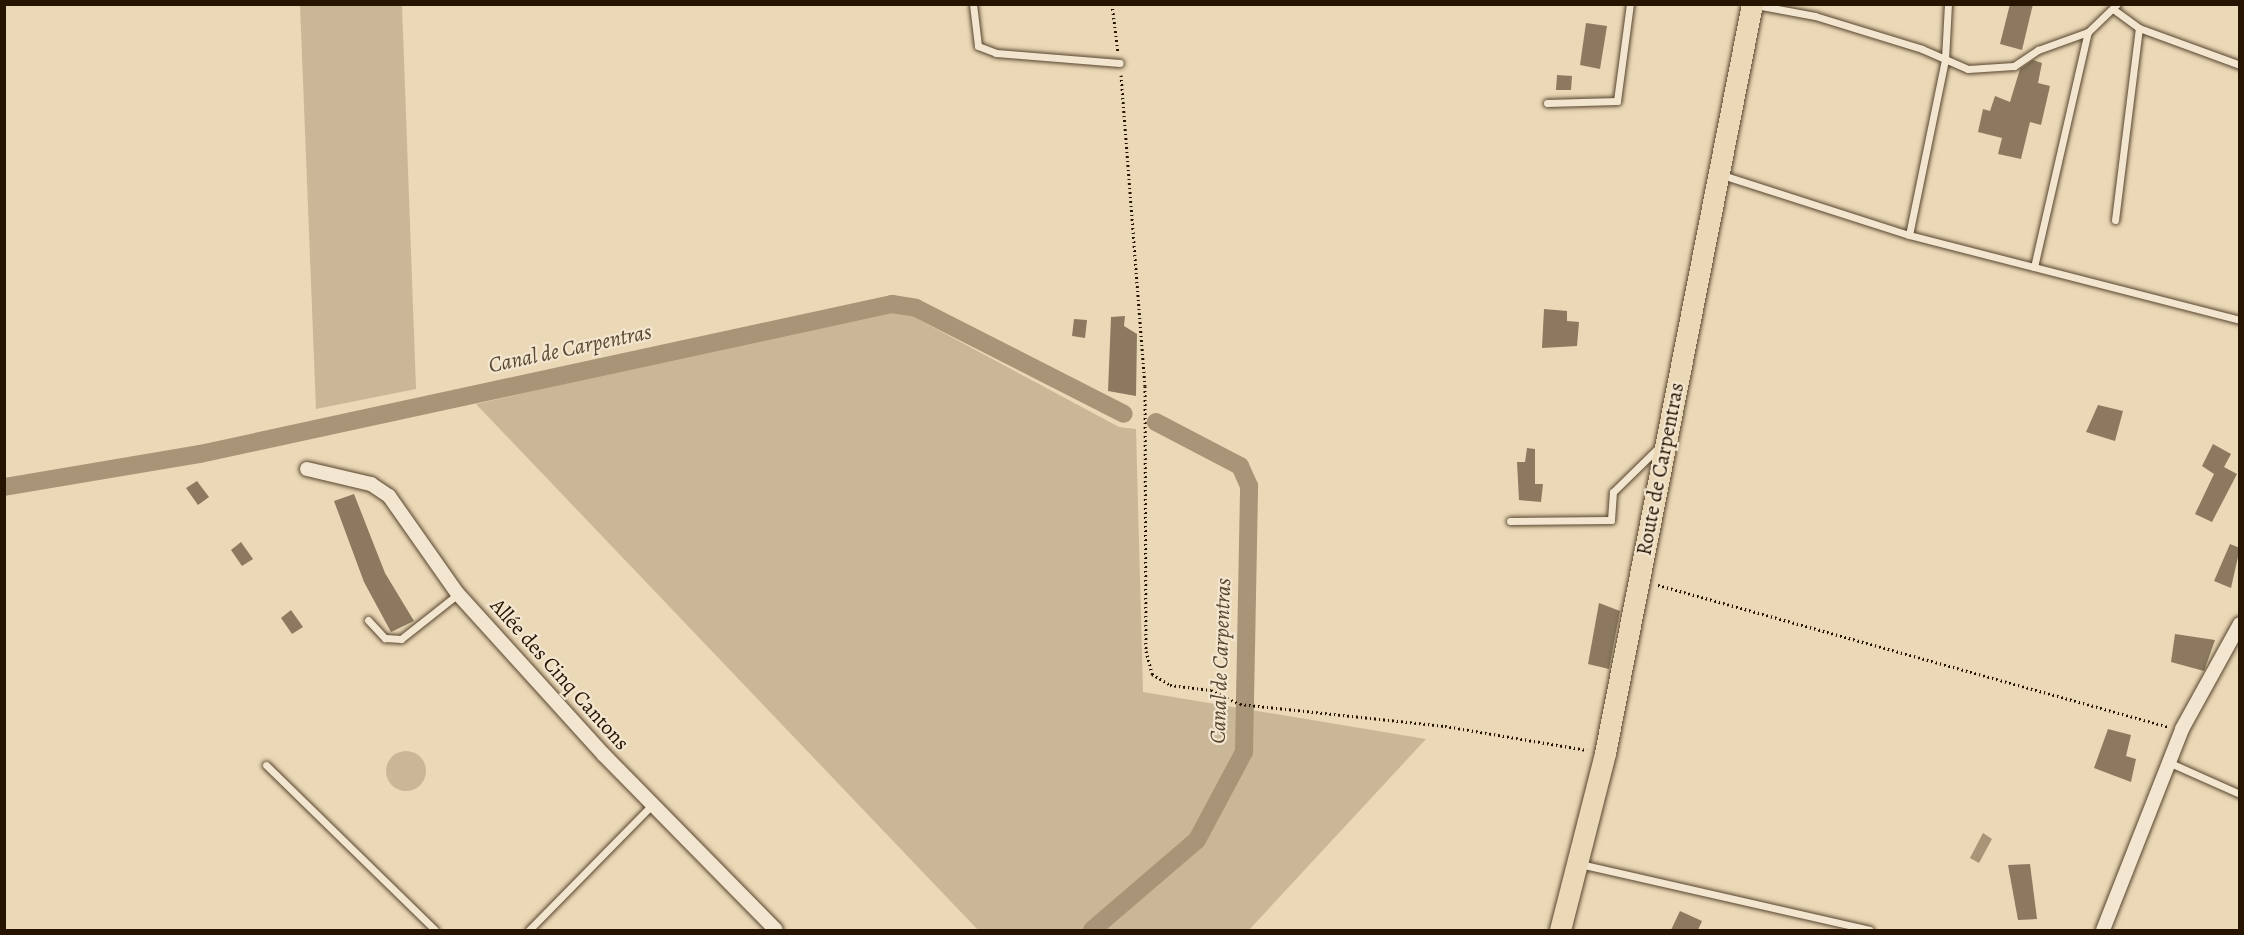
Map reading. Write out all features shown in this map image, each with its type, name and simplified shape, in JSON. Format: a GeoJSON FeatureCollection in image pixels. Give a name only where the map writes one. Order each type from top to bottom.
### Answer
{"type":"FeatureCollection","features":[{"type":"Feature","properties":{"kind":"main road","name":"Route de Carpentras"},"geometry":{"type":"LineString","coordinates":[[1560,930],[1580,864],[1605,753],[1753,4]]}},
{"type":"Feature","properties":{"kind":"street","name":"Allée des Cinq Cantons"},"geometry":{"type":"LineString","coordinates":[[307,469],[371,484],[389,496],[458,594],[653,804],[776,930]]}},
{"type":"Feature","properties":{"kind":"street"},"geometry":{"type":"LineString","coordinates":[[2103,930],[2182,729],[2240,624]]}},
{"type":"Feature","properties":{"kind":"lane"},"geometry":{"type":"LineString","coordinates":[[973,4],[978,46],[996,53],[1120,63]]}},
{"type":"Feature","properties":{"kind":"lane"},"geometry":{"type":"LineString","coordinates":[[1547,103],[1617,101],[1630,4]]}},
{"type":"Feature","properties":{"kind":"lane"},"geometry":{"type":"LineString","coordinates":[[1753,4],[1815,16],[1945,59],[1968,69],[2014,66],[2038,50],[2088,32],[2115,7],[2139,28],[2240,65]]}},
{"type":"Feature","properties":{"kind":"lane"},"geometry":{"type":"LineString","coordinates":[[1909,235],[1945,59],[1948,4]]}},
{"type":"Feature","properties":{"kind":"lane"},"geometry":{"type":"LineString","coordinates":[[2115,220],[2139,28]]}},
{"type":"Feature","properties":{"kind":"lane"},"geometry":{"type":"LineString","coordinates":[[2034,267],[2088,32]]}},
{"type":"Feature","properties":{"kind":"lane"},"geometry":{"type":"LineString","coordinates":[[1719,174],[1909,235],[2240,320]]}},
{"type":"Feature","properties":{"kind":"lane"},"geometry":{"type":"LineString","coordinates":[[1510,521],[1611,520],[1613,492],[1666,440]]}},
{"type":"Feature","properties":{"kind":"lane"},"geometry":{"type":"LineString","coordinates":[[368,620],[385,638],[401,639],[458,594]]}},
{"type":"Feature","properties":{"kind":"lane"},"geometry":{"type":"LineString","coordinates":[[2168,762],[2240,794]]}},
{"type":"Feature","properties":{"kind":"lane"},"geometry":{"type":"LineString","coordinates":[[266,765],[435,930]]}},
{"type":"Feature","properties":{"kind":"lane"},"geometry":{"type":"LineString","coordinates":[[530,930],[653,804]]}},
{"type":"Feature","properties":{"kind":"lane"},"geometry":{"type":"LineString","coordinates":[[1580,864],[1870,930]]}},
{"type":"Feature","properties":{"kind":"path"},"geometry":{"type":"LineString","coordinates":[[1112,4],[1120,63],[1145,387],[1146,651],[1152,674],[1170,685],[1211,690],[1240,704],[1445,726],[1605,753]]}},
{"type":"Feature","properties":{"kind":"path"},"geometry":{"type":"LineString","coordinates":[[1638,579],[2182,729]]}},
{"type":"Feature","properties":{"kind":"shaded area"},"geometry":{"type":"Polygon","coordinates":[[[300,5],[402,5],[416,389],[316,409],[300,5]]]}},
{"type":"Feature","properties":{"kind":"shaded area"},"geometry":{"type":"Polygon","coordinates":[[[888,310],[914,317],[1119,427],[1136,429],[1143,692],[1426,739],[1249,930],[978,930],[476,404],[888,310]]]}},
{"type":"Feature","properties":{"kind":"shaded area"},"geometry":{"type":"Polygon","coordinates":[[[406,751],[414,752],[420,757],[425,763],[425,779],[420,785],[414,790],[406,791],[398,790],[392,785],[387,779],[386,771],[387,763],[392,757],[398,752],[406,751]]]}},
{"type":"Feature","properties":{"kind":"shaded area"},"geometry":{"type":"Polygon","coordinates":[[[1983,833],[1992,839],[1979,863],[1970,858],[1983,833]]]}},
{"type":"Feature","properties":{"kind":"building"},"geometry":{"type":"Polygon","coordinates":[[[2010,4],[2033,4],[2022,50],[2000,44],[2010,4]]]}},
{"type":"Feature","properties":{"kind":"building"},"geometry":{"type":"Polygon","coordinates":[[[1586,23],[1607,26],[1600,69],[1580,65],[1586,23]]]}},
{"type":"Feature","properties":{"kind":"building"},"geometry":{"type":"Polygon","coordinates":[[[2033,60],[2042,63],[2038,83],[2050,86],[2041,125],[2030,122],[2021,159],[1998,154],[2002,138],[1978,132],[1983,109],[1990,111],[1995,96],[2010,102],[2020,69],[2033,60]]]}},
{"type":"Feature","properties":{"kind":"building"},"geometry":{"type":"Polygon","coordinates":[[[1557,75],[1572,76],[1571,90],[1556,90],[1557,75]]]}},
{"type":"Feature","properties":{"kind":"building"},"geometry":{"type":"Polygon","coordinates":[[[1544,309],[1567,311],[1567,321],[1579,322],[1577,346],[1542,348],[1544,309]]]}},
{"type":"Feature","properties":{"kind":"building"},"geometry":{"type":"Polygon","coordinates":[[[1125,316],[1124,326],[1137,334],[1136,396],[1108,391],[1111,317],[1125,316]]]}},
{"type":"Feature","properties":{"kind":"building"},"geometry":{"type":"Polygon","coordinates":[[[1074,319],[1087,320],[1085,338],[1072,336],[1074,319]]]}},
{"type":"Feature","properties":{"kind":"building"},"geometry":{"type":"Polygon","coordinates":[[[2098,405],[2123,411],[2115,441],[2086,432],[2098,405]]]}},
{"type":"Feature","properties":{"kind":"building"},"geometry":{"type":"Polygon","coordinates":[[[2213,444],[2231,454],[2224,467],[2237,474],[2212,522],[2195,514],[2214,474],[2202,466],[2213,444]]]}},
{"type":"Feature","properties":{"kind":"building"},"geometry":{"type":"Polygon","coordinates":[[[1527,448],[1535,449],[1535,484],[1543,484],[1541,502],[1519,500],[1517,462],[1525,462],[1527,448]]]}},
{"type":"Feature","properties":{"kind":"building"},"geometry":{"type":"Polygon","coordinates":[[[197,481],[209,497],[198,505],[186,488],[197,481]]]}},
{"type":"Feature","properties":{"kind":"building"},"geometry":{"type":"Polygon","coordinates":[[[354,494],[385,573],[414,621],[391,632],[364,582],[334,501],[354,494]]]}},
{"type":"Feature","properties":{"kind":"building"},"geometry":{"type":"Polygon","coordinates":[[[241,542],[253,559],[242,566],[231,550],[241,542]]]}},
{"type":"Feature","properties":{"kind":"building"},"geometry":{"type":"Polygon","coordinates":[[[2230,544],[2240,548],[2231,588],[2214,581],[2230,544]]]}},
{"type":"Feature","properties":{"kind":"building"},"geometry":{"type":"Polygon","coordinates":[[[1599,603],[1620,611],[1609,669],[1588,664],[1599,603]]]}},
{"type":"Feature","properties":{"kind":"building"},"geometry":{"type":"Polygon","coordinates":[[[291,610],[303,627],[292,634],[281,618],[291,610]]]}},
{"type":"Feature","properties":{"kind":"building"},"geometry":{"type":"Polygon","coordinates":[[[2175,634],[2215,640],[2204,671],[2171,662],[2175,634]]]}},
{"type":"Feature","properties":{"kind":"building"},"geometry":{"type":"Polygon","coordinates":[[[2108,729],[2131,735],[2126,756],[2136,759],[2131,782],[2094,768],[2108,729]]]}},
{"type":"Feature","properties":{"kind":"building"},"geometry":{"type":"Polygon","coordinates":[[[2030,864],[2037,919],[2018,920],[2008,865],[2030,864]]]}},
{"type":"Feature","properties":{"kind":"building"},"geometry":{"type":"Polygon","coordinates":[[[1680,911],[1702,921],[1698,930],[1671,930],[1680,911]]]}},
{"type":"Feature","properties":{"kind":"waterway","name":"Canal de Carpentras"},"geometry":{"type":"LineString","coordinates":[[4,487],[200,454],[892,304],[916,308],[1124,414]]}},
{"type":"Feature","properties":{"kind":"waterway","name":"Canal de Carpentras"},"geometry":{"type":"LineString","coordinates":[[1092,930],[1197,840],[1244,752],[1249,486],[1240,466],[1156,422]]}}]}
